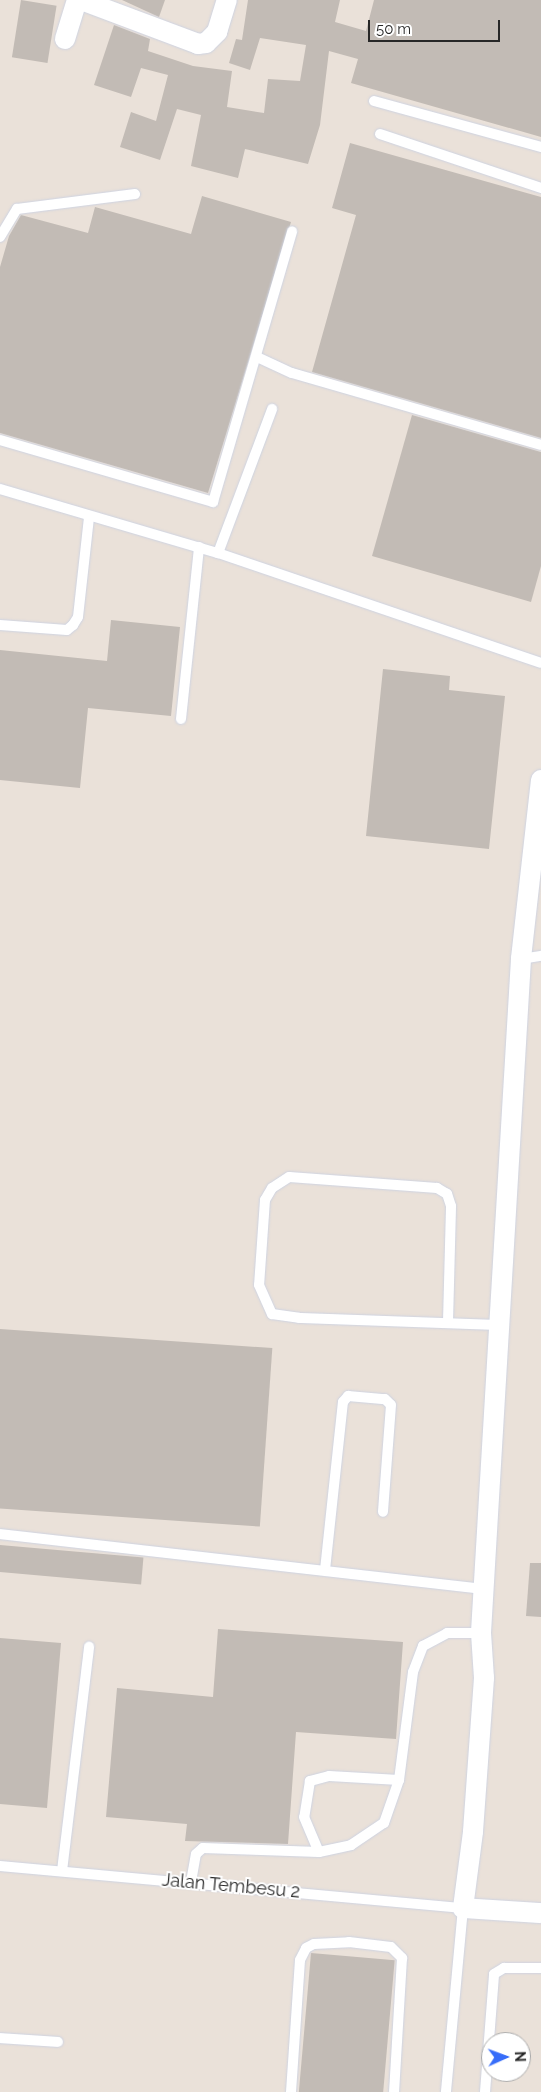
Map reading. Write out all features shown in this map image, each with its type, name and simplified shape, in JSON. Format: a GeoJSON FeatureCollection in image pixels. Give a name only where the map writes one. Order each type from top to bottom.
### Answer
{"type":"FeatureCollection","features":[{"type":"Feature","properties":{"kind":"street"},"geometry":{"type":"LineString","coordinates":[[66,40],[77,0]]}},
{"type":"Feature","properties":{"kind":"street"},"geometry":{"type":"LineString","coordinates":[[81,0],[198,44],[206,44],[217,32],[227,0]]}},
{"type":"Feature","properties":{"kind":"street"},"geometry":{"type":"LineString","coordinates":[[541,780],[521,959],[483,1590],[481,1633],[483,1688],[473,1832],[463,1908],[541,1913]]}},
{"type":"Feature","properties":{"kind":"lane"},"geometry":{"type":"LineString","coordinates":[[374,101],[541,147]]}},
{"type":"Feature","properties":{"kind":"lane"},"geometry":{"type":"LineString","coordinates":[[380,134],[541,188]]}},
{"type":"Feature","properties":{"kind":"lane"},"geometry":{"type":"LineString","coordinates":[[0,237],[17,209],[135,194]]}},
{"type":"Feature","properties":{"kind":"lane"},"geometry":{"type":"LineString","coordinates":[[0,440],[212,503],[257,357],[292,231]]}},
{"type":"Feature","properties":{"kind":"lane"},"geometry":{"type":"LineString","coordinates":[[257,357],[292,373],[541,445]]}},
{"type":"Feature","properties":{"kind":"lane"},"geometry":{"type":"LineString","coordinates":[[218,553],[272,409]]}},
{"type":"Feature","properties":{"kind":"lane"},"geometry":{"type":"LineString","coordinates":[[0,489],[90,517],[218,553],[541,663]]}},
{"type":"Feature","properties":{"kind":"lane"},"geometry":{"type":"LineString","coordinates":[[0,625],[67,630],[73,625],[78,617],[90,517]]}},
{"type":"Feature","properties":{"kind":"lane"},"geometry":{"type":"LineString","coordinates":[[181,719],[199,547]]}},
{"type":"Feature","properties":{"kind":"lane"},"geometry":{"type":"LineString","coordinates":[[521,959],[541,956]]}},
{"type":"Feature","properties":{"kind":"lane"},"geometry":{"type":"LineString","coordinates":[[448,1322],[451,1206],[447,1194],[437,1188],[289,1178],[272,1188],[265,1200],[259,1285],[272,1314],[500,1325]]}},
{"type":"Feature","properties":{"kind":"lane"},"geometry":{"type":"LineString","coordinates":[[325,1570],[343,1402],[348,1396],[385,1399],[391,1405],[383,1512]]}},
{"type":"Feature","properties":{"kind":"lane"},"geometry":{"type":"LineString","coordinates":[[0,1534],[325,1570],[483,1590]]}},
{"type":"Feature","properties":{"kind":"lane"},"geometry":{"type":"LineString","coordinates":[[191,1882],[196,1854],[203,1848],[319,1852],[351,1845],[384,1823],[399,1780],[420,1650],[447,1633],[481,1633]]}},
{"type":"Feature","properties":{"kind":"lane"},"geometry":{"type":"LineString","coordinates":[[62,1871],[89,1648]]}},
{"type":"Feature","properties":{"kind":"lane"},"geometry":{"type":"LineString","coordinates":[[319,1852],[304,1817],[310,1781],[329,1776],[399,1780]]}},
{"type":"Feature","properties":{"kind":"lane","name":"Jalan Tembesu 2"},"geometry":{"type":"LineString","coordinates":[[0,1866],[463,1908]]}},
{"type":"Feature","properties":{"kind":"lane"},"geometry":{"type":"LineString","coordinates":[[446,2092],[463,1908]]}},
{"type":"Feature","properties":{"kind":"lane"},"geometry":{"type":"LineString","coordinates":[[291,2092],[300,1960],[306,1948],[314,1944],[350,1942],[391,1947],[402,1958],[394,2092]]}},
{"type":"Feature","properties":{"kind":"lane"},"geometry":{"type":"LineString","coordinates":[[485,2092],[490,1985],[494,1974],[504,1968],[541,1968]]}},
{"type":"Feature","properties":{"kind":"lane"},"geometry":{"type":"LineString","coordinates":[[0,2038],[58,2042]]}},
{"type":"Feature","properties":{"kind":"building"},"geometry":{"type":"Polygon","coordinates":[[[21,0],[57,6],[47,63],[12,57],[21,0]]]}},
{"type":"Feature","properties":{"kind":"building"},"geometry":{"type":"Polygon","coordinates":[[[122,0],[165,0],[159,17],[122,0]]]}},
{"type":"Feature","properties":{"kind":"building"},"geometry":{"type":"Polygon","coordinates":[[[248,0],[340,0],[335,22],[366,31],[374,0],[541,0],[541,137],[351,83],[358,59],[329,51],[320,125],[308,164],[245,149],[238,178],[191,166],[201,115],[177,109],[160,160],[120,147],[131,112],[156,121],[168,75],[141,68],[131,97],[94,85],[114,25],[150,39],[148,51],[193,66],[232,71],[227,107],[264,113],[268,79],[300,81],[306,45],[260,38],[250,70],[229,63],[236,39],[242,40],[248,0]]]}},
{"type":"Feature","properties":{"kind":"building"},"geometry":{"type":"Polygon","coordinates":[[[350,143],[541,197],[541,438],[312,372],[356,215],[332,208],[350,143]]]}},
{"type":"Feature","properties":{"kind":"building"},"geometry":{"type":"Polygon","coordinates":[[[202,196],[291,222],[208,493],[0,433],[0,267],[9,236],[21,215],[88,233],[95,207],[191,234],[202,196]]]}},
{"type":"Feature","properties":{"kind":"building"},"geometry":{"type":"Polygon","coordinates":[[[412,415],[541,452],[541,566],[531,602],[372,556],[412,415]]]}},
{"type":"Feature","properties":{"kind":"building"},"geometry":{"type":"Polygon","coordinates":[[[111,620],[180,627],[171,716],[88,708],[80,788],[0,780],[0,650],[107,661],[111,620]]]}},
{"type":"Feature","properties":{"kind":"building"},"geometry":{"type":"Polygon","coordinates":[[[383,669],[450,676],[449,690],[505,696],[489,849],[366,836],[383,669]]]}},
{"type":"Feature","properties":{"kind":"building"},"geometry":{"type":"Polygon","coordinates":[[[0,1329],[272,1348],[260,1527],[0,1508],[0,1329]]]}},
{"type":"Feature","properties":{"kind":"building"},"geometry":{"type":"Polygon","coordinates":[[[0,1545],[143,1558],[141,1584],[0,1572],[0,1545]]]}},
{"type":"Feature","properties":{"kind":"building"},"geometry":{"type":"Polygon","coordinates":[[[530,1563],[541,1563],[541,1617],[526,1616],[530,1563]]]}},
{"type":"Feature","properties":{"kind":"building"},"geometry":{"type":"Polygon","coordinates":[[[218,1629],[403,1642],[396,1739],[296,1732],[288,1844],[185,1841],[187,1824],[106,1817],[117,1688],[213,1697],[218,1629]]]}},
{"type":"Feature","properties":{"kind":"building"},"geometry":{"type":"Polygon","coordinates":[[[0,1638],[61,1643],[47,1808],[0,1804],[0,1638]]]}},
{"type":"Feature","properties":{"kind":"building"},"geometry":{"type":"Polygon","coordinates":[[[311,1953],[395,1960],[383,2092],[299,2092],[311,1953]]]}}]}
